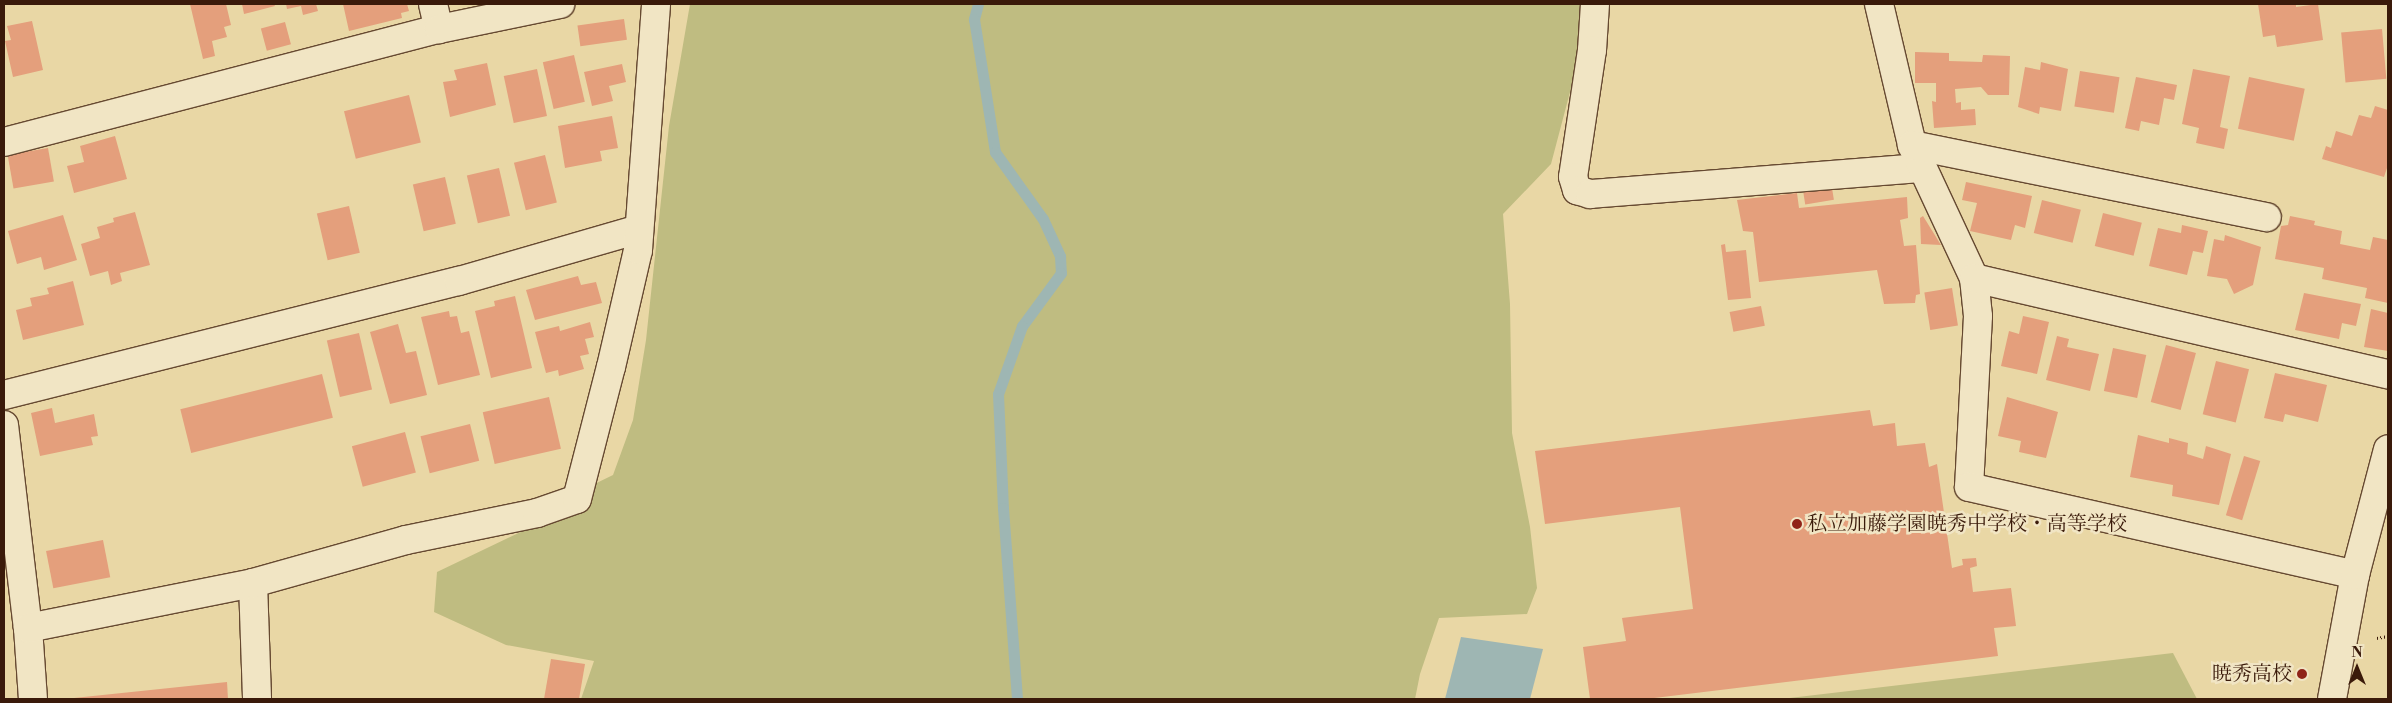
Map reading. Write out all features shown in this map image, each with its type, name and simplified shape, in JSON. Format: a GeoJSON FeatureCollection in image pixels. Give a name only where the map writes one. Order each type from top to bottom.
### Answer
{"type":"FeatureCollection","features":[{"type":"Feature","properties":{"kind":"street"},"geometry":{"type":"LineString","coordinates":[[4,142],[436,16],[560,4]]}},
{"type":"Feature","properties":{"kind":"street"},"geometry":{"type":"LineString","coordinates":[[28,628],[253,583],[406,540],[537,513],[577,499],[611,367],[638,250],[656,4]]}},
{"type":"Feature","properties":{"kind":"street"},"geometry":{"type":"LineString","coordinates":[[1595,4],[1592,50],[1573,177],[1577,190],[1590,194],[1917,156],[2267,217]]}},
{"type":"Feature","properties":{"kind":"street"},"geometry":{"type":"LineString","coordinates":[[1879,4],[1917,156],[1974,278],[1978,316],[1969,487],[2355,575]]}},
{"type":"Feature","properties":{"kind":"street"},"geometry":{"type":"LineString","coordinates":[[4,395],[459,281],[639,229]]}},
{"type":"Feature","properties":{"kind":"street"},"geometry":{"type":"LineString","coordinates":[[1974,278],[2388,374]]}},
{"type":"Feature","properties":{"kind":"street"},"geometry":{"type":"LineString","coordinates":[[4,425],[28,628],[33,699]]}},
{"type":"Feature","properties":{"kind":"street"},"geometry":{"type":"LineString","coordinates":[[2332,699],[2355,575],[2388,449]]}},
{"type":"Feature","properties":{"kind":"street"},"geometry":{"type":"LineString","coordinates":[[253,583],[257,699]]}},
{"type":"Feature","properties":{"kind":"shaded area"},"geometry":{"type":"Polygon","coordinates":[[[690,4],[1584,4],[1584,39],[1551,164],[1503,214],[1510,304],[1512,433],[1530,527],[1537,588],[1527,614],[1439,618],[1420,674],[1415,699],[581,699],[594,661],[506,645],[434,612],[437,572],[552,517],[574,494],[613,475],[633,420],[646,340],[669,126],[690,4]]]}},
{"type":"Feature","properties":{"kind":"shaded area"},"geometry":{"type":"Polygon","coordinates":[[[2173,653],[2197,699],[1781,699],[2173,653]]]}},
{"type":"Feature","properties":{"kind":"water"},"geometry":{"type":"Polygon","coordinates":[[[1461,637],[1543,649],[1530,699],[1445,699],[1461,637]]]}},
{"type":"Feature","properties":{"kind":"building"},"geometry":{"type":"Polygon","coordinates":[[[190,4],[226,4],[231,25],[224,27],[227,37],[212,41],[215,56],[203,59],[190,4]]]}},
{"type":"Feature","properties":{"kind":"building"},"geometry":{"type":"Polygon","coordinates":[[[242,4],[274,4],[275,6],[244,14],[242,4]]]}},
{"type":"Feature","properties":{"kind":"building"},"geometry":{"type":"Polygon","coordinates":[[[286,4],[316,4],[318,11],[303,15],[301,6],[287,9],[286,4]]]}},
{"type":"Feature","properties":{"kind":"building"},"geometry":{"type":"Polygon","coordinates":[[[343,4],[407,4],[409,11],[401,13],[402,18],[349,31],[343,4]]]}},
{"type":"Feature","properties":{"kind":"building"},"geometry":{"type":"Polygon","coordinates":[[[2258,4],[2296,4],[2296,7],[2318,4],[2323,40],[2277,47],[2275,35],[2263,37],[2258,4]]]}},
{"type":"Feature","properties":{"kind":"building"},"geometry":{"type":"Polygon","coordinates":[[[624,19],[627,40],[580,46],[577,26],[624,19]]]}},
{"type":"Feature","properties":{"kind":"building"},"geometry":{"type":"Polygon","coordinates":[[[32,21],[43,70],[13,77],[5,41],[11,40],[7,26],[32,21]]]}},
{"type":"Feature","properties":{"kind":"building"},"geometry":{"type":"Polygon","coordinates":[[[285,22],[291,44],[267,51],[261,28],[285,22]]]}},
{"type":"Feature","properties":{"kind":"building"},"geometry":{"type":"Polygon","coordinates":[[[2382,29],[2386,79],[2346,82],[2341,33],[2382,29]]]}},
{"type":"Feature","properties":{"kind":"building"},"geometry":{"type":"Polygon","coordinates":[[[1915,52],[1949,53],[1949,61],[1982,62],[1983,55],[2010,56],[2009,95],[1988,95],[1981,87],[1955,89],[1956,103],[1961,102],[1961,110],[1975,109],[1976,125],[1934,128],[1932,101],[1936,102],[1936,83],[1915,83],[1915,52]]]}},
{"type":"Feature","properties":{"kind":"building"},"geometry":{"type":"Polygon","coordinates":[[[574,55],[585,102],[554,109],[543,62],[574,55]]]}},
{"type":"Feature","properties":{"kind":"building"},"geometry":{"type":"Polygon","coordinates":[[[2041,62],[2068,69],[2061,111],[2040,107],[2039,114],[2018,107],[2025,67],[2040,70],[2041,62]]]}},
{"type":"Feature","properties":{"kind":"building"},"geometry":{"type":"Polygon","coordinates":[[[487,63],[496,105],[450,117],[443,82],[457,80],[454,70],[487,63]]]}},
{"type":"Feature","properties":{"kind":"building"},"geometry":{"type":"Polygon","coordinates":[[[622,64],[626,82],[609,86],[613,101],[592,106],[584,72],[622,64]]]}},
{"type":"Feature","properties":{"kind":"building"},"geometry":{"type":"Polygon","coordinates":[[[537,69],[547,116],[514,123],[504,76],[537,69]]]}},
{"type":"Feature","properties":{"kind":"building"},"geometry":{"type":"Polygon","coordinates":[[[2193,69],[2230,76],[2220,127],[2228,129],[2224,149],[2196,143],[2199,128],[2182,124],[2193,69]]]}},
{"type":"Feature","properties":{"kind":"building"},"geometry":{"type":"Polygon","coordinates":[[[2080,71],[2120,77],[2114,113],[2074,107],[2080,71]]]}},
{"type":"Feature","properties":{"kind":"building"},"geometry":{"type":"Polygon","coordinates":[[[2136,77],[2177,85],[2174,100],[2164,98],[2159,125],[2141,121],[2139,131],[2125,128],[2136,77]]]}},
{"type":"Feature","properties":{"kind":"building"},"geometry":{"type":"Polygon","coordinates":[[[2249,77],[2305,89],[2294,141],[2238,129],[2249,77]]]}},
{"type":"Feature","properties":{"kind":"building"},"geometry":{"type":"Polygon","coordinates":[[[409,95],[421,143],[356,159],[344,111],[409,95]]]}},
{"type":"Feature","properties":{"kind":"building"},"geometry":{"type":"Polygon","coordinates":[[[2375,106],[2388,110],[2388,165],[2384,177],[2322,159],[2326,146],[2331,148],[2336,131],[2352,136],[2359,115],[2371,118],[2375,106]]]}},
{"type":"Feature","properties":{"kind":"building"},"geometry":{"type":"Polygon","coordinates":[[[612,116],[618,148],[600,151],[602,161],[565,168],[558,126],[612,116]]]}},
{"type":"Feature","properties":{"kind":"building"},"geometry":{"type":"Polygon","coordinates":[[[115,136],[127,179],[74,193],[67,166],[84,162],[80,146],[115,136]]]}},
{"type":"Feature","properties":{"kind":"building"},"geometry":{"type":"Polygon","coordinates":[[[48,148],[54,181],[14,189],[8,155],[48,148]]]}},
{"type":"Feature","properties":{"kind":"building"},"geometry":{"type":"Polygon","coordinates":[[[545,155],[557,203],[526,210],[514,163],[545,155]]]}},
{"type":"Feature","properties":{"kind":"building"},"geometry":{"type":"Polygon","coordinates":[[[499,168],[510,216],[478,223],[467,175],[499,168]]]}},
{"type":"Feature","properties":{"kind":"building"},"geometry":{"type":"Polygon","coordinates":[[[445,177],[456,224],[424,231],[413,184],[445,177]]]}},
{"type":"Feature","properties":{"kind":"building"},"geometry":{"type":"Polygon","coordinates":[[[1966,182],[2032,196],[2025,228],[2015,225],[2011,240],[1970,231],[1977,203],[1962,200],[1966,182]]]}},
{"type":"Feature","properties":{"kind":"building"},"geometry":{"type":"Polygon","coordinates":[[[1832,188],[1834,200],[1805,204],[1803,193],[1832,188]]]}},
{"type":"Feature","properties":{"kind":"building"},"geometry":{"type":"Polygon","coordinates":[[[1797,193],[1799,208],[1907,197],[1908,218],[1900,220],[1904,246],[1916,245],[1920,294],[1916,295],[1915,303],[1884,304],[1877,270],[1759,282],[1753,232],[1743,231],[1737,200],[1797,193]]]}},
{"type":"Feature","properties":{"kind":"building"},"geometry":{"type":"Polygon","coordinates":[[[2042,200],[2081,210],[2073,243],[2034,233],[2042,200]]]}},
{"type":"Feature","properties":{"kind":"building"},"geometry":{"type":"Polygon","coordinates":[[[349,206],[360,253],[328,260],[317,213],[349,206]]]}},
{"type":"Feature","properties":{"kind":"building"},"geometry":{"type":"Polygon","coordinates":[[[135,212],[150,265],[120,273],[122,281],[111,285],[108,271],[90,276],[81,244],[100,238],[97,227],[114,222],[113,218],[135,212]]]}},
{"type":"Feature","properties":{"kind":"building"},"geometry":{"type":"Polygon","coordinates":[[[2103,213],[2142,223],[2134,256],[2095,246],[2103,213]]]}},
{"type":"Feature","properties":{"kind":"building"},"geometry":{"type":"Polygon","coordinates":[[[63,215],[77,260],[44,270],[41,257],[17,264],[8,231],[63,215]]]}},
{"type":"Feature","properties":{"kind":"building"},"geometry":{"type":"Polygon","coordinates":[[[1923,216],[1941,245],[1921,244],[1920,218],[1923,216]]]}},
{"type":"Feature","properties":{"kind":"building"},"geometry":{"type":"Polygon","coordinates":[[[2290,216],[2315,221],[2314,225],[2342,231],[2340,244],[2370,250],[2373,237],[2388,240],[2388,303],[2365,298],[2367,288],[2322,279],[2324,268],[2275,259],[2281,226],[2288,225],[2290,216]]]}},
{"type":"Feature","properties":{"kind":"building"},"geometry":{"type":"Polygon","coordinates":[[[2182,225],[2208,231],[2203,253],[2193,251],[2187,275],[2149,266],[2158,228],[2181,233],[2182,225]]]}},
{"type":"Feature","properties":{"kind":"building"},"geometry":{"type":"Polygon","coordinates":[[[2225,235],[2261,247],[2253,285],[2234,294],[2227,279],[2207,276],[2214,239],[2224,241],[2225,235]]]}},
{"type":"Feature","properties":{"kind":"building"},"geometry":{"type":"Polygon","coordinates":[[[1725,244],[1726,252],[1746,250],[1751,298],[1728,300],[1721,245],[1725,244]]]}},
{"type":"Feature","properties":{"kind":"building"},"geometry":{"type":"Polygon","coordinates":[[[578,276],[581,285],[596,282],[602,303],[535,320],[526,290],[578,276]]]}},
{"type":"Feature","properties":{"kind":"building"},"geometry":{"type":"Polygon","coordinates":[[[73,281],[84,325],[23,340],[16,310],[32,306],[30,298],[49,294],[47,288],[73,281]]]}},
{"type":"Feature","properties":{"kind":"building"},"geometry":{"type":"Polygon","coordinates":[[[1952,288],[1958,326],[1930,330],[1924,292],[1952,288]]]}},
{"type":"Feature","properties":{"kind":"building"},"geometry":{"type":"Polygon","coordinates":[[[2304,293],[2361,304],[2356,326],[2342,323],[2339,339],[2295,330],[2304,293]]]}},
{"type":"Feature","properties":{"kind":"building"},"geometry":{"type":"Polygon","coordinates":[[[515,296],[532,368],[491,378],[475,311],[495,306],[494,301],[515,296]]]}},
{"type":"Feature","properties":{"kind":"building"},"geometry":{"type":"Polygon","coordinates":[[[1761,306],[1765,326],[1733,332],[1730,312],[1761,306]]]}},
{"type":"Feature","properties":{"kind":"building"},"geometry":{"type":"Polygon","coordinates":[[[2371,309],[2388,313],[2388,351],[2364,347],[2371,309]]]}},
{"type":"Feature","properties":{"kind":"building"},"geometry":{"type":"Polygon","coordinates":[[[449,311],[450,317],[457,316],[461,333],[469,331],[480,375],[438,385],[421,317],[449,311]]]}},
{"type":"Feature","properties":{"kind":"building"},"geometry":{"type":"Polygon","coordinates":[[[2023,316],[2049,322],[2037,374],[2001,366],[2009,331],[2019,334],[2023,316]]]}},
{"type":"Feature","properties":{"kind":"building"},"geometry":{"type":"Polygon","coordinates":[[[590,322],[594,337],[585,339],[589,354],[580,356],[584,369],[559,376],[558,370],[546,373],[535,332],[559,326],[560,331],[590,322]]]}},
{"type":"Feature","properties":{"kind":"building"},"geometry":{"type":"Polygon","coordinates":[[[398,324],[406,353],[416,351],[427,395],[390,404],[370,332],[398,324]]]}},
{"type":"Feature","properties":{"kind":"building"},"geometry":{"type":"Polygon","coordinates":[[[359,333],[372,390],[340,397],[327,340],[359,333]]]}},
{"type":"Feature","properties":{"kind":"building"},"geometry":{"type":"Polygon","coordinates":[[[2057,336],[2069,339],[2067,347],[2099,354],[2090,391],[2046,380],[2057,336]]]}},
{"type":"Feature","properties":{"kind":"building"},"geometry":{"type":"Polygon","coordinates":[[[2166,345],[2196,353],[2181,410],[2151,402],[2166,345]]]}},
{"type":"Feature","properties":{"kind":"building"},"geometry":{"type":"Polygon","coordinates":[[[2113,348],[2146,355],[2137,398],[2104,391],[2113,348]]]}},
{"type":"Feature","properties":{"kind":"building"},"geometry":{"type":"Polygon","coordinates":[[[2216,361],[2249,369],[2236,423],[2203,414],[2216,361]]]}},
{"type":"Feature","properties":{"kind":"building"},"geometry":{"type":"Polygon","coordinates":[[[2275,373],[2327,385],[2318,422],[2285,414],[2283,422],[2264,418],[2275,373]]]}},
{"type":"Feature","properties":{"kind":"building"},"geometry":{"type":"Polygon","coordinates":[[[322,374],[333,418],[191,453],[180,409],[322,374]]]}},
{"type":"Feature","properties":{"kind":"building"},"geometry":{"type":"Polygon","coordinates":[[[549,397],[561,449],[495,464],[483,412],[549,397]]]}},
{"type":"Feature","properties":{"kind":"building"},"geometry":{"type":"Polygon","coordinates":[[[2007,397],[2058,412],[2046,458],[2019,452],[2021,441],[1998,436],[2007,397]]]}},
{"type":"Feature","properties":{"kind":"building"},"geometry":{"type":"Polygon","coordinates":[[[52,408],[55,423],[94,414],[98,436],[91,437],[93,445],[40,456],[31,413],[52,408]]]}},
{"type":"Feature","properties":{"kind":"building"},"geometry":{"type":"Polygon","coordinates":[[[1870,410],[1873,426],[1895,423],[1897,446],[1925,443],[1929,467],[1937,464],[1952,568],[1963,565],[1962,559],[1976,558],[1977,566],[1970,568],[1973,592],[2011,588],[2016,626],[1994,628],[1998,656],[1646,699],[1590,699],[1583,647],[1626,641],[1622,618],[1693,609],[1680,507],[1545,524],[1535,451],[1870,410]]]}},
{"type":"Feature","properties":{"kind":"building"},"geometry":{"type":"Polygon","coordinates":[[[470,424],[479,461],[430,473],[421,436],[470,424]]]}},
{"type":"Feature","properties":{"kind":"building"},"geometry":{"type":"Polygon","coordinates":[[[405,432],[416,473],[363,487],[352,446],[405,432]]]}},
{"type":"Feature","properties":{"kind":"building"},"geometry":{"type":"Polygon","coordinates":[[[2138,435],[2169,443],[2169,438],[2188,443],[2187,454],[2203,459],[2206,446],[2231,454],[2219,505],[2172,496],[2173,485],[2130,477],[2138,435]]]}},
{"type":"Feature","properties":{"kind":"building"},"geometry":{"type":"Polygon","coordinates":[[[2244,456],[2260,461],[2242,520],[2226,515],[2244,456]]]}},
{"type":"Feature","properties":{"kind":"building"},"geometry":{"type":"Polygon","coordinates":[[[103,540],[110,577],[53,588],[46,551],[103,540]]]}},
{"type":"Feature","properties":{"kind":"building"},"geometry":{"type":"Polygon","coordinates":[[[551,659],[585,664],[579,699],[544,699],[551,659]]]}},
{"type":"Feature","properties":{"kind":"building"},"geometry":{"type":"Polygon","coordinates":[[[227,682],[228,699],[74,699],[74,698],[227,682]]]}},
{"type":"Feature","properties":{"kind":"waterway"},"geometry":{"type":"LineString","coordinates":[[978,4],[974,19],[995,152],[1043,219],[1060,256],[1061,273],[1022,326],[998,394],[1003,508],[1017,699]]}},
{"type":"Feature","properties":{"kind":"place","name":"私立加藤学園暁秀中学校・高等学校"},"geometry":{"type":"Point","coordinates":[1797,524]}},
{"type":"Feature","properties":{"kind":"place","name":"暁秀高校"},"geometry":{"type":"Point","coordinates":[2302,674]}}]}
